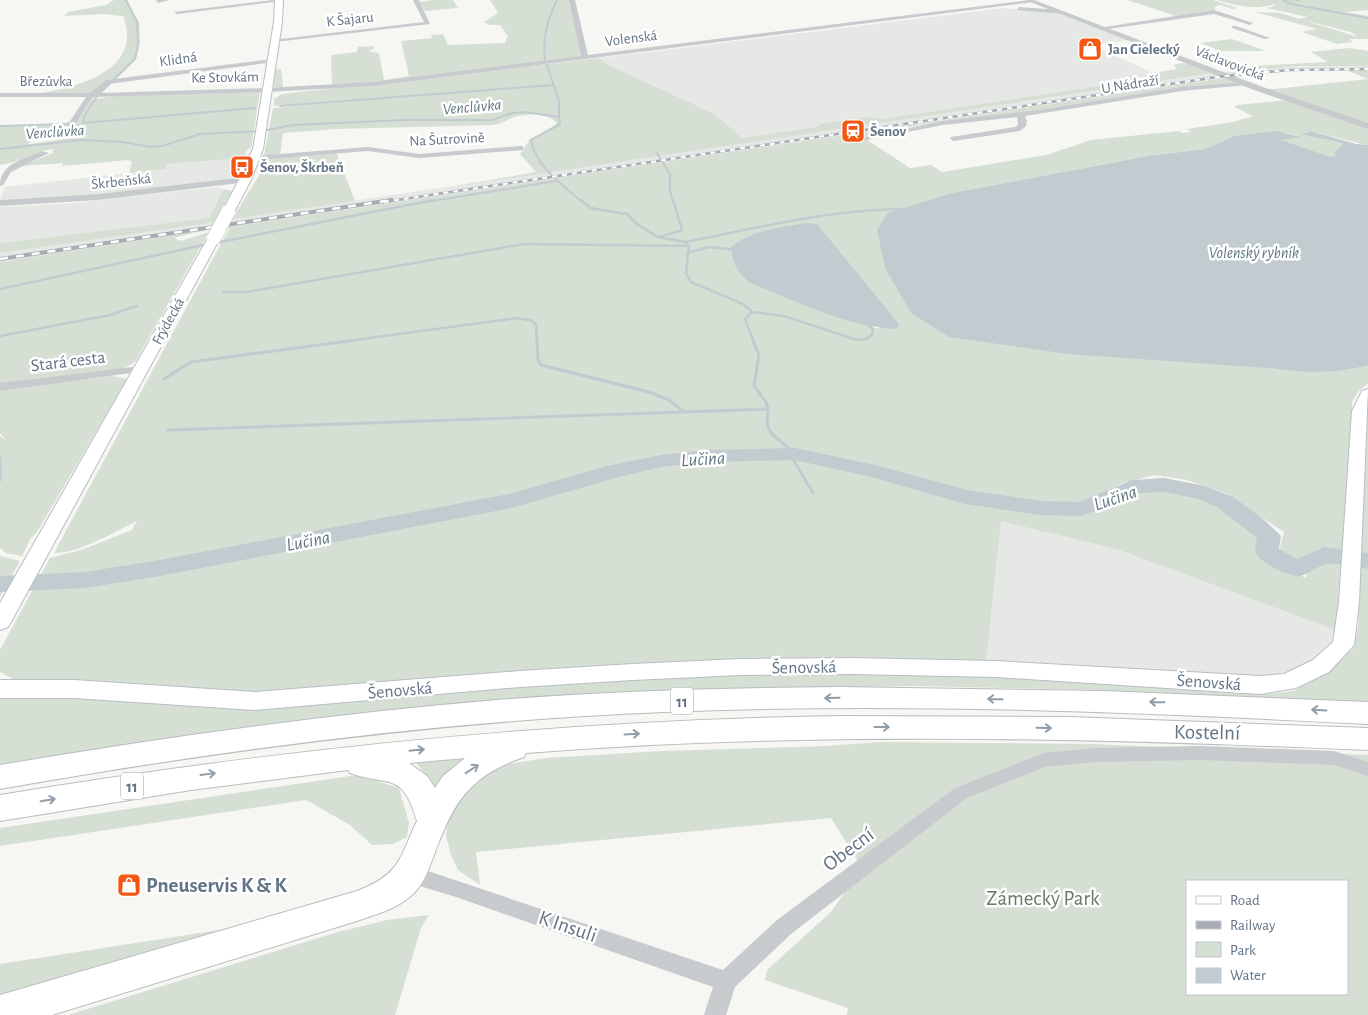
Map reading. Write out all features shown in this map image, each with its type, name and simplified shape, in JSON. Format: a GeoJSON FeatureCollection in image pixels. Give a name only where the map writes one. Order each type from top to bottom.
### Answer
{"type":"FeatureCollection","features":[{"type":"Feature","properties":{"kind":"highway","name":"11"},"geometry":{"type":"LineString","coordinates":[[0,777],[190,745],[280,733],[430,717],[564,706],[664,701],[908,697],[1165,702],[1368,712]]}},
{"type":"Feature","properties":{"kind":"highway","name":"11"},"geometry":{"type":"LineString","coordinates":[[0,808],[264,767],[428,749],[599,736],[768,728],[931,727],[1201,732],[1368,739]]}},
{"type":"Feature","properties":{"kind":"highway"},"geometry":{"type":"LineString","coordinates":[[0,1013],[357,906],[388,893],[401,884],[410,874],[432,820],[447,791],[454,783],[489,758],[528,746],[599,736]]}},
{"type":"Feature","properties":{"kind":"highway"},"geometry":{"type":"LineString","coordinates":[[264,767],[293,771],[364,765],[394,770],[408,777],[421,790],[428,804],[432,820]]}},
{"type":"Feature","properties":{"kind":"main road","name":"Frýdecká"},"geometry":{"type":"LineString","coordinates":[[0,622],[214,238],[255,158],[262,131],[268,93],[279,0]]}},
{"type":"Feature","properties":{"kind":"main road","name":"Šenovská"},"geometry":{"type":"LineString","coordinates":[[0,689],[74,689],[255,701],[623,672],[740,667],[853,666],[996,669],[1260,685],[1288,682],[1321,666],[1343,645],[1349,602],[1360,411],[1366,396]]}},
{"type":"Feature","properties":{"kind":"street"},"geometry":{"type":"LineString","coordinates":[[158,1],[166,0]]}},
{"type":"Feature","properties":{"kind":"street"},"geometry":{"type":"LineString","coordinates":[[177,12],[279,0]]}},
{"type":"Feature","properties":{"kind":"street","name":"K Šajaru"},"geometry":{"type":"LineString","coordinates":[[275,40],[428,23],[416,0]]}},
{"type":"Feature","properties":{"kind":"street"},"geometry":{"type":"LineString","coordinates":[[572,0],[585,58]]}},
{"type":"Feature","properties":{"kind":"street","name":"Volenská"},"geometry":{"type":"LineString","coordinates":[[268,93],[372,84],[998,7],[1029,1]]}},
{"type":"Feature","properties":{"kind":"street","name":"Václavovická"},"geometry":{"type":"LineString","coordinates":[[1029,1],[1245,84],[1368,126]]}},
{"type":"Feature","properties":{"kind":"street","name":"Volenská"},"geometry":{"type":"LineString","coordinates":[[998,7],[1060,12]]}},
{"type":"Feature","properties":{"kind":"street"},"geometry":{"type":"LineString","coordinates":[[1101,28],[1218,13],[1250,23]]}},
{"type":"Feature","properties":{"kind":"street"},"geometry":{"type":"LineString","coordinates":[[1198,15],[1215,21]]}},
{"type":"Feature","properties":{"kind":"street"},"geometry":{"type":"LineString","coordinates":[[1224,24],[1267,38]]}},
{"type":"Feature","properties":{"kind":"street","name":"Klidná"},"geometry":{"type":"LineString","coordinates":[[92,95],[106,82],[272,60]]}},
{"type":"Feature","properties":{"kind":"street","name":"U Nádraží"},"geometry":{"type":"LineString","coordinates":[[856,140],[912,128],[1020,114],[1182,89],[1245,84]]}},
{"type":"Feature","properties":{"kind":"street","name":"Ke Stovkám"},"geometry":{"type":"LineString","coordinates":[[92,95],[268,93]]}},
{"type":"Feature","properties":{"kind":"street","name":"Březůvka"},"geometry":{"type":"LineString","coordinates":[[0,95],[92,95]]}},
{"type":"Feature","properties":{"kind":"street"},"geometry":{"type":"LineString","coordinates":[[65,135],[85,102],[92,95]]}},
{"type":"Feature","properties":{"kind":"street"},"geometry":{"type":"LineString","coordinates":[[954,139],[1017,129],[1022,126],[1024,120],[1020,114]]}},
{"type":"Feature","properties":{"kind":"street"},"geometry":{"type":"LineString","coordinates":[[972,136],[965,129],[977,120]]}},
{"type":"Feature","properties":{"kind":"street","name":"Na Šutrovině"},"geometry":{"type":"LineString","coordinates":[[255,158],[368,149],[419,156],[520,148]]}},
{"type":"Feature","properties":{"kind":"street"},"geometry":{"type":"LineString","coordinates":[[0,183],[8,170],[45,153]]}},
{"type":"Feature","properties":{"kind":"street","name":"Škrbeňská"},"geometry":{"type":"LineString","coordinates":[[0,203],[91,198],[245,180]]}},
{"type":"Feature","properties":{"kind":"street","name":"Stará cesta"},"geometry":{"type":"LineString","coordinates":[[0,387],[141,369]]}},
{"type":"Feature","properties":{"kind":"street","name":"Kostelní"},"geometry":{"type":"LineString","coordinates":[[1044,760],[1095,755],[1201,753],[1334,758],[1368,769]]}},
{"type":"Feature","properties":{"kind":"street","name":"Obecní"},"geometry":{"type":"LineString","coordinates":[[715,1015],[726,981],[784,927],[961,793],[1044,760]]}},
{"type":"Feature","properties":{"kind":"street","name":"K Insuli"},"geometry":{"type":"LineString","coordinates":[[410,874],[726,981]]}},
{"type":"Feature","properties":{"kind":"shaded area"},"geometry":{"type":"Polygon","coordinates":[[[1004,8],[1065,15],[1129,40],[1091,45],[1162,77],[882,119],[866,117],[820,124],[816,127],[741,138],[715,114],[609,66],[599,58],[1004,8]]]}},
{"type":"Feature","properties":{"kind":"shaded area"},"geometry":{"type":"Polygon","coordinates":[[[1368,66],[1368,70],[1292,71],[1213,79],[0,262],[0,253],[1203,75],[1249,69],[1368,66]]]}},
{"type":"Feature","properties":{"kind":"shaded area"},"geometry":{"type":"Polygon","coordinates":[[[244,158],[237,167],[241,167],[241,173],[228,180],[94,195],[0,200],[5,187],[165,169],[167,164],[244,158]]]}},
{"type":"Feature","properties":{"kind":"shaded area"},"geometry":{"type":"Polygon","coordinates":[[[216,187],[224,189],[209,218],[0,243],[0,207],[75,203],[216,187]]]}},
{"type":"Feature","properties":{"kind":"shaded area"},"geometry":{"type":"Polygon","coordinates":[[[1001,521],[1119,550],[1336,630],[1330,645],[1322,654],[1307,665],[1273,676],[1251,678],[986,663],[1001,521]]]}},
{"type":"Feature","properties":{"kind":"green space"},"geometry":{"type":"Polygon","coordinates":[[[114,0],[126,0],[139,22],[140,43],[136,58],[99,94],[35,94],[86,82],[102,74],[115,64],[124,51],[127,35],[123,16],[103,14],[64,16],[69,12],[106,5],[114,0]]]}},
{"type":"Feature","properties":{"kind":"green space"},"geometry":{"type":"Polygon","coordinates":[[[453,0],[458,8],[425,11],[420,2],[453,0]]]}},
{"type":"Feature","properties":{"kind":"green space"},"geometry":{"type":"Polygon","coordinates":[[[490,0],[570,0],[581,55],[577,57],[365,83],[332,85],[331,55],[357,52],[358,47],[374,46],[374,49],[368,51],[379,53],[384,80],[409,76],[401,41],[432,38],[431,35],[443,34],[448,45],[505,43],[508,36],[500,25],[490,25],[484,22],[498,13],[490,0]]]}},
{"type":"Feature","properties":{"kind":"green space"},"geometry":{"type":"Polygon","coordinates":[[[1127,0],[1213,0],[1237,8],[1232,9],[1220,5],[1214,7],[1215,10],[1176,16],[1127,0]]]}},
{"type":"Feature","properties":{"kind":"green space"},"geometry":{"type":"Polygon","coordinates":[[[1217,0],[1368,0],[1368,10],[1345,12],[1368,16],[1368,39],[1350,39],[1352,42],[1337,44],[1302,32],[1317,29],[1255,12],[1280,13],[1299,19],[1308,17],[1266,8],[1275,6],[1275,4],[1253,7],[1217,0]],[[1302,20],[1358,37],[1351,32],[1302,20]]]}},
{"type":"Feature","properties":{"kind":"green space"},"geometry":{"type":"Polygon","coordinates":[[[1232,39],[1266,51],[1220,51],[1201,43],[1232,39]]]}},
{"type":"Feature","properties":{"kind":"green space"},"geometry":{"type":"Polygon","coordinates":[[[1349,48],[1368,51],[1368,66],[1301,66],[1238,71],[1235,67],[1328,62],[1311,52],[1349,48]]]}},
{"type":"Feature","properties":{"kind":"green space"},"geometry":{"type":"Polygon","coordinates":[[[599,58],[610,66],[715,114],[742,138],[816,127],[820,124],[866,117],[882,119],[1160,77],[1153,73],[1177,69],[1174,65],[1179,63],[1194,65],[1214,73],[457,186],[536,172],[520,154],[530,139],[544,134],[557,123],[548,117],[524,115],[494,125],[336,129],[283,133],[280,155],[264,155],[273,108],[410,96],[274,106],[274,99],[282,94],[599,58]]]}},
{"type":"Feature","properties":{"kind":"green space"},"geometry":{"type":"Polygon","coordinates":[[[281,69],[283,87],[324,85],[277,88],[274,87],[275,70],[281,69]]]}},
{"type":"Feature","properties":{"kind":"green space"},"geometry":{"type":"Polygon","coordinates":[[[1346,70],[1368,70],[1368,79],[1346,70]]]}},
{"type":"Feature","properties":{"kind":"green space"},"geometry":{"type":"Polygon","coordinates":[[[1224,78],[1234,82],[1234,84],[908,127],[864,138],[910,168],[931,165],[942,172],[1046,155],[1091,140],[1179,131],[1183,133],[1191,132],[1187,129],[1233,122],[1253,116],[1234,107],[1237,105],[1286,100],[1368,128],[1368,145],[1307,130],[1311,133],[1308,136],[1327,138],[1345,143],[1336,155],[1331,157],[1280,140],[1299,136],[1286,133],[1234,136],[1205,149],[1148,156],[952,193],[1267,368],[1318,371],[1368,366],[1368,383],[1358,392],[1352,402],[1352,440],[1342,553],[1311,553],[1294,564],[1282,557],[1279,552],[1284,532],[1225,493],[1187,480],[1155,475],[1122,483],[1103,493],[1073,504],[1044,503],[974,491],[971,500],[1011,506],[1031,512],[1073,513],[1114,501],[1135,490],[1166,489],[1192,494],[1216,503],[1251,529],[1260,539],[1258,550],[1269,559],[1306,578],[1308,570],[1327,559],[1341,560],[1336,630],[1119,550],[1001,521],[986,663],[273,693],[204,690],[100,681],[13,679],[0,672],[0,650],[50,558],[81,550],[132,530],[137,521],[85,546],[54,553],[230,227],[1224,78]],[[875,296],[791,300],[876,328],[899,324],[875,296]]]}},
{"type":"Feature","properties":{"kind":"green space"},"geometry":{"type":"Polygon","coordinates":[[[1368,79],[1368,125],[1265,90],[1368,79]]]}},
{"type":"Feature","properties":{"kind":"green space"},"geometry":{"type":"Polygon","coordinates":[[[260,92],[251,148],[247,150],[244,158],[167,164],[165,169],[129,173],[132,162],[128,160],[62,166],[63,163],[22,166],[53,153],[53,149],[0,165],[0,126],[66,123],[78,118],[85,105],[91,100],[114,96],[260,92]],[[51,128],[35,134],[29,144],[64,139],[68,136],[51,128]]]}},
{"type":"Feature","properties":{"kind":"green space"},"geometry":{"type":"Polygon","coordinates":[[[337,154],[355,201],[232,219],[263,169],[262,164],[267,163],[268,158],[337,154]]]}},
{"type":"Feature","properties":{"kind":"green space"},"geometry":{"type":"Polygon","coordinates":[[[224,189],[232,191],[215,222],[0,253],[0,243],[209,218],[224,189]]]}},
{"type":"Feature","properties":{"kind":"green space"},"geometry":{"type":"Polygon","coordinates":[[[201,231],[174,238],[181,241],[209,232],[135,362],[123,369],[0,385],[0,262],[201,231]]]}},
{"type":"Feature","properties":{"kind":"green space"},"geometry":{"type":"Polygon","coordinates":[[[112,376],[127,379],[37,532],[31,538],[22,556],[6,553],[0,548],[0,436],[6,440],[0,433],[0,389],[112,376]]]}},
{"type":"Feature","properties":{"kind":"green space"},"geometry":{"type":"Polygon","coordinates":[[[1368,414],[1368,702],[1101,690],[912,686],[707,690],[399,710],[281,723],[77,752],[0,767],[0,698],[15,695],[277,707],[480,689],[704,675],[878,672],[1208,686],[1258,695],[1293,691],[1320,677],[1353,649],[1358,628],[1365,437],[1368,414]]]}},
{"type":"Feature","properties":{"kind":"green space"},"geometry":{"type":"Polygon","coordinates":[[[0,556],[20,561],[0,597],[0,556]]]}},
{"type":"Feature","properties":{"kind":"green space","name":"Zámecký Park"},"geometry":{"type":"Polygon","coordinates":[[[881,742],[1091,744],[1368,755],[1368,1015],[847,1015],[848,1008],[765,980],[767,970],[831,912],[862,868],[831,818],[476,852],[480,885],[458,870],[451,855],[446,836],[449,812],[474,782],[502,765],[546,758],[661,751],[826,746],[881,742]]]}},
{"type":"Feature","properties":{"kind":"green space"},"geometry":{"type":"Polygon","coordinates":[[[463,759],[436,787],[416,763],[463,759]]]}},
{"type":"Feature","properties":{"kind":"green space"},"geometry":{"type":"Polygon","coordinates":[[[357,775],[399,788],[409,823],[407,837],[393,844],[372,845],[350,825],[306,800],[0,846],[0,828],[357,775]]]}},
{"type":"Feature","properties":{"kind":"green space"},"geometry":{"type":"Polygon","coordinates":[[[429,915],[421,928],[395,1015],[68,1015],[338,932],[387,920],[429,915]]]}},
{"type":"Feature","properties":{"kind":"green space"},"geometry":{"type":"Polygon","coordinates":[[[232,928],[0,996],[0,964],[232,928]]]}},
{"type":"Feature","properties":{"kind":"water","name":"Volenský rybník"},"geometry":{"type":"Polygon","coordinates":[[[1307,130],[1356,144],[1368,145],[1368,366],[1337,371],[1306,372],[1068,354],[949,337],[911,313],[885,268],[877,230],[888,213],[952,193],[1148,156],[1205,149],[1234,136],[1276,131],[1301,137],[1281,140],[1331,157],[1336,155],[1334,152],[1344,144],[1302,133],[1310,133],[1307,130]]]}},
{"type":"Feature","properties":{"kind":"water"},"geometry":{"type":"Polygon","coordinates":[[[807,223],[817,224],[899,324],[897,329],[860,324],[824,313],[749,282],[737,269],[731,247],[739,241],[757,233],[807,223]]]}},
{"type":"Feature","properties":{"kind":"waterway"},"geometry":{"type":"LineString","coordinates":[[126,0],[137,22],[138,45],[135,59],[97,96],[85,115],[83,123],[255,108]]}},
{"type":"Feature","properties":{"kind":"waterway"},"geometry":{"type":"LineString","coordinates":[[545,61],[544,45],[546,30],[557,0]]}},
{"type":"Feature","properties":{"kind":"waterway"},"geometry":{"type":"LineString","coordinates":[[1286,0],[1284,1],[1296,5],[1368,18]]}},
{"type":"Feature","properties":{"kind":"waterway"},"geometry":{"type":"LineString","coordinates":[[547,65],[559,101],[559,117]]}},
{"type":"Feature","properties":{"kind":"waterway"},"geometry":{"type":"LineString","coordinates":[[280,106],[553,85]]}},
{"type":"Feature","properties":{"kind":"waterway","name":"Venclůvka"},"geometry":{"type":"LineString","coordinates":[[0,149],[81,140],[123,142],[151,147],[162,146],[200,134],[262,131],[293,125],[405,120],[492,120],[513,113],[525,112],[559,117]]}},
{"type":"Feature","properties":{"kind":"waterway","name":"Venclůvka"},"geometry":{"type":"LineString","coordinates":[[559,117],[560,124],[531,140],[538,159],[544,167],[582,202]]}},
{"type":"Feature","properties":{"kind":"waterway"},"geometry":{"type":"LineString","coordinates":[[0,126],[68,124]]}},
{"type":"Feature","properties":{"kind":"waterway"},"geometry":{"type":"LineString","coordinates":[[656,152],[670,174],[670,191],[673,202]]}},
{"type":"Feature","properties":{"kind":"waterway"},"geometry":{"type":"LineString","coordinates":[[426,202],[556,181]]}},
{"type":"Feature","properties":{"kind":"waterway"},"geometry":{"type":"LineString","coordinates":[[215,243],[434,200]]}},
{"type":"Feature","properties":{"kind":"waterway","name":"Venclůvka"},"geometry":{"type":"LineString","coordinates":[[581,200],[590,208],[627,214],[637,224],[658,237],[685,242]]}},
{"type":"Feature","properties":{"kind":"waterway"},"geometry":{"type":"LineString","coordinates":[[660,237],[682,230],[673,200]]}},
{"type":"Feature","properties":{"kind":"waterway"},"geometry":{"type":"LineString","coordinates":[[685,242],[822,216],[850,212],[905,209]]}},
{"type":"Feature","properties":{"kind":"waterway","name":"Venclůvka"},"geometry":{"type":"LineString","coordinates":[[685,242],[689,246]]}},
{"type":"Feature","properties":{"kind":"waterway"},"geometry":{"type":"LineString","coordinates":[[0,289],[208,244]]}},
{"type":"Feature","properties":{"kind":"waterway"},"geometry":{"type":"LineString","coordinates":[[223,292],[247,292],[524,244],[689,246]]}},
{"type":"Feature","properties":{"kind":"waterway","name":"Venclůvka"},"geometry":{"type":"LineString","coordinates":[[688,253],[689,246]]}},
{"type":"Feature","properties":{"kind":"waterway"},"geometry":{"type":"LineString","coordinates":[[688,253],[709,247],[736,250]]}},
{"type":"Feature","properties":{"kind":"waterway","name":"Venclůvka"},"geometry":{"type":"LineString","coordinates":[[688,253],[686,273],[691,282],[743,304],[752,312]]}},
{"type":"Feature","properties":{"kind":"waterway"},"geometry":{"type":"LineString","coordinates":[[0,336],[110,315],[137,306]]}},
{"type":"Feature","properties":{"kind":"waterway"},"geometry":{"type":"LineString","coordinates":[[752,312],[784,316],[857,340],[866,339],[872,335],[873,329],[865,323]]}},
{"type":"Feature","properties":{"kind":"waterway","name":"Venclůvka"},"geometry":{"type":"LineString","coordinates":[[752,312],[745,319],[754,342]]}},
{"type":"Feature","properties":{"kind":"waterway"},"geometry":{"type":"LineString","coordinates":[[340,342],[517,318],[530,320],[536,324],[537,342]]}},
{"type":"Feature","properties":{"kind":"waterway"},"geometry":{"type":"LineString","coordinates":[[164,379],[191,362],[349,341]]}},
{"type":"Feature","properties":{"kind":"waterway"},"geometry":{"type":"LineString","coordinates":[[537,341],[538,359],[541,365],[649,392],[669,400],[683,411]]}},
{"type":"Feature","properties":{"kind":"waterway","name":"Venclůvka"},"geometry":{"type":"LineString","coordinates":[[753,341],[759,355],[754,386],[766,402],[768,409]]}},
{"type":"Feature","properties":{"kind":"waterway"},"geometry":{"type":"LineString","coordinates":[[167,430],[768,409]]}},
{"type":"Feature","properties":{"kind":"waterway","name":"Venclůvka"},"geometry":{"type":"LineString","coordinates":[[768,409],[767,424],[771,433],[795,454]]}},
{"type":"Feature","properties":{"kind":"waterway"},"geometry":{"type":"LineString","coordinates":[[790,454],[813,493]]}},
{"type":"Feature","properties":{"kind":"waterway","name":"Lučina"},"geometry":{"type":"LineString","coordinates":[[0,584],[85,580],[160,568],[511,501],[615,471],[661,461],[706,456],[795,454],[875,471],[965,497],[1041,508],[1081,509],[1113,497],[1132,487],[1164,485],[1205,493],[1225,502],[1269,536],[1267,552],[1276,559],[1297,569],[1324,555],[1368,561]]}},
{"type":"Feature","properties":{"kind":"waterway"},"geometry":{"type":"LineString","coordinates":[[0,458],[0,480]]}},
{"type":"Feature","properties":{"kind":"railway"},"geometry":{"type":"LineString","coordinates":[[384,202],[1224,76],[1289,70],[1368,69]]}},
{"type":"Feature","properties":{"kind":"railway"},"geometry":{"type":"LineString","coordinates":[[0,259],[392,200]]}},
{"type":"Feature","properties":{"kind":"place","name":"Jan Cielecký"},"geometry":{"type":"Point","coordinates":[1090,49]}},
{"type":"Feature","properties":{"kind":"place","name":"Šenov"},"geometry":{"type":"Point","coordinates":[853,131]}},
{"type":"Feature","properties":{"kind":"place","name":"Šenov, Škrbeň"},"geometry":{"type":"Point","coordinates":[242,167]}},
{"type":"Feature","properties":{"kind":"place","name":"Pneuservis K & K"},"geometry":{"type":"Point","coordinates":[129,885]}}]}
